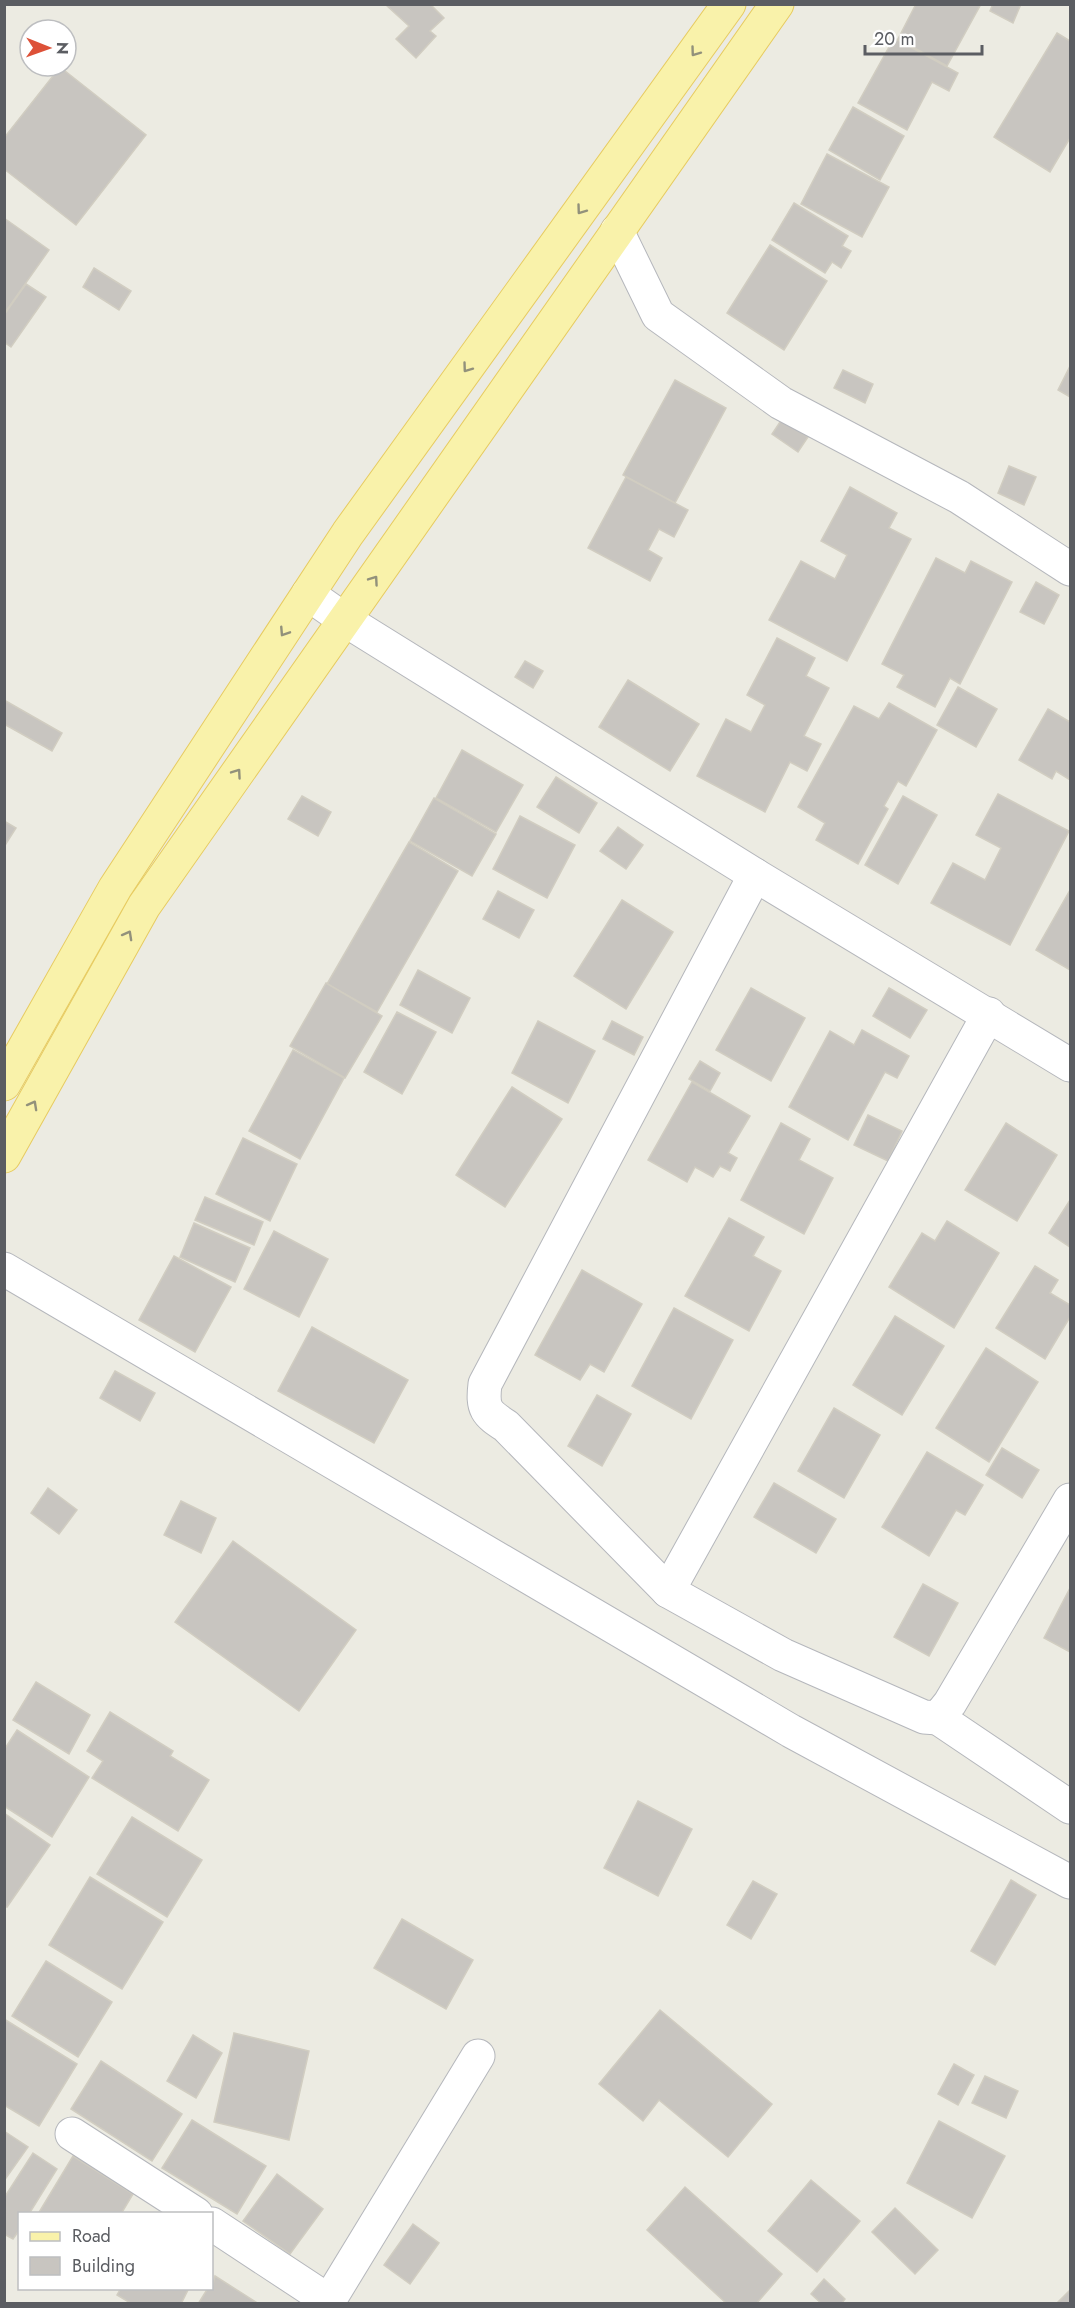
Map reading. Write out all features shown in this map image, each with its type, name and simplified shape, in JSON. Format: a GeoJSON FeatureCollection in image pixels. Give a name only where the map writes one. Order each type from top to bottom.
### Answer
{"type":"FeatureCollection","features":[{"type":"Feature","properties":{"kind":"main road"},"geometry":{"type":"LineString","coordinates":[[4,1084],[115,888],[348,533],[729,4]]}},
{"type":"Feature","properties":{"kind":"main road"},"geometry":{"type":"LineString","coordinates":[[4,1156],[144,906],[777,4]]}},
{"type":"Feature","properties":{"kind":"street"},"geometry":{"type":"LineString","coordinates":[[617,231],[657,315],[781,404],[959,496],[1071,569]]}},
{"type":"Feature","properties":{"kind":"street"},"geometry":{"type":"LineString","coordinates":[[309,594],[345,620],[755,875],[1071,1065]]}},
{"type":"Feature","properties":{"kind":"street"},"geometry":{"type":"LineString","coordinates":[[755,875],[485,1384],[483,1401],[489,1414],[506,1426],[668,1590],[783,1655],[924,1717],[939,1718],[1071,1807]]}},
{"type":"Feature","properties":{"kind":"street"},"geometry":{"type":"LineString","coordinates":[[668,1590],[989,1014]]}},
{"type":"Feature","properties":{"kind":"street"},"geometry":{"type":"LineString","coordinates":[[4,1269],[791,1731],[1071,1882]]}},
{"type":"Feature","properties":{"kind":"street"},"geometry":{"type":"LineString","coordinates":[[939,1718],[1071,1500]]}},
{"type":"Feature","properties":{"kind":"street"},"geometry":{"type":"LineString","coordinates":[[213,2225],[328,2302],[478,2056]]}},
{"type":"Feature","properties":{"kind":"street"},"geometry":{"type":"LineString","coordinates":[[72,2134],[193,2212]]}},
{"type":"Feature","properties":{"kind":"building"},"geometry":{"type":"Polygon","coordinates":[[[430,4],[444,18],[430,31],[436,36],[416,58],[396,39],[409,26],[386,5],[430,4]]]}},
{"type":"Feature","properties":{"kind":"building"},"geometry":{"type":"Polygon","coordinates":[[[916,4],[981,4],[947,66],[898,39],[916,4]]]}},
{"type":"Feature","properties":{"kind":"building"},"geometry":{"type":"Polygon","coordinates":[[[993,4],[1021,4],[1013,23],[990,11],[993,4]]]}},
{"type":"Feature","properties":{"kind":"building"},"geometry":{"type":"Polygon","coordinates":[[[1057,33],[1070,41],[1070,138],[1050,172],[994,137],[1057,33]]]}},
{"type":"Feature","properties":{"kind":"building"},"geometry":{"type":"Polygon","coordinates":[[[894,38],[958,73],[949,91],[932,82],[907,130],[858,103],[894,38]]]}},
{"type":"Feature","properties":{"kind":"building"},"geometry":{"type":"Polygon","coordinates":[[[51,78],[74,78],[146,135],[76,225],[4,169],[4,138],[51,78]]]}},
{"type":"Feature","properties":{"kind":"building"},"geometry":{"type":"Polygon","coordinates":[[[853,107],[904,136],[880,180],[829,150],[853,107]]]}},
{"type":"Feature","properties":{"kind":"building"},"geometry":{"type":"Polygon","coordinates":[[[827,154],[889,187],[862,237],[801,204],[827,154]]]}},
{"type":"Feature","properties":{"kind":"building"},"geometry":{"type":"Polygon","coordinates":[[[794,203],[848,236],[842,246],[851,251],[841,268],[832,262],[825,273],[772,240],[794,203]]]}},
{"type":"Feature","properties":{"kind":"building"},"geometry":{"type":"Polygon","coordinates":[[[4,218],[49,250],[4,314],[4,218]]]}},
{"type":"Feature","properties":{"kind":"building"},"geometry":{"type":"Polygon","coordinates":[[[770,245],[827,281],[784,350],[727,313],[770,245]]]}},
{"type":"Feature","properties":{"kind":"building"},"geometry":{"type":"Polygon","coordinates":[[[94,268],[131,291],[119,310],[83,287],[94,268]]]}},
{"type":"Feature","properties":{"kind":"building"},"geometry":{"type":"Polygon","coordinates":[[[26,284],[46,297],[11,347],[4,342],[4,315],[26,284]]]}},
{"type":"Feature","properties":{"kind":"building"},"geometry":{"type":"Polygon","coordinates":[[[1070,366],[1070,397],[1058,390],[1070,366]]]}},
{"type":"Feature","properties":{"kind":"building"},"geometry":{"type":"Polygon","coordinates":[[[843,370],[873,384],[865,403],[834,388],[843,370]]]}},
{"type":"Feature","properties":{"kind":"building"},"geometry":{"type":"Polygon","coordinates":[[[675,380],[726,408],[675,503],[623,475],[675,380]]]}},
{"type":"Feature","properties":{"kind":"building"},"geometry":{"type":"Polygon","coordinates":[[[782,419],[808,437],[798,452],[772,434],[782,419]]]}},
{"type":"Feature","properties":{"kind":"building"},"geometry":{"type":"Polygon","coordinates":[[[1009,466],[1036,477],[1024,505],[998,493],[1009,466]]]}},
{"type":"Feature","properties":{"kind":"building"},"geometry":{"type":"Polygon","coordinates":[[[626,477],[688,510],[674,537],[659,529],[648,550],[662,558],[650,581],[588,548],[626,477]]]}},
{"type":"Feature","properties":{"kind":"building"},"geometry":{"type":"Polygon","coordinates":[[[850,487],[897,513],[889,528],[911,539],[847,661],[769,620],[801,561],[835,579],[847,555],[821,541],[850,487]]]}},
{"type":"Feature","properties":{"kind":"building"},"geometry":{"type":"Polygon","coordinates":[[[936,558],[965,573],[971,561],[1012,582],[960,684],[950,678],[935,707],[897,687],[904,675],[882,664],[936,558]]]}},
{"type":"Feature","properties":{"kind":"building"},"geometry":{"type":"Polygon","coordinates":[[[1036,582],[1059,595],[1044,624],[1020,612],[1036,582]]]}},
{"type":"Feature","properties":{"kind":"building"},"geometry":{"type":"Polygon","coordinates":[[[777,638],[815,658],[806,676],[829,688],[804,736],[821,744],[807,771],[790,762],[765,812],[697,776],[726,719],[751,732],[765,705],[747,695],[777,638]]]}},
{"type":"Feature","properties":{"kind":"building"},"geometry":{"type":"Polygon","coordinates":[[[525,661],[543,671],[533,688],[515,677],[525,661]]]}},
{"type":"Feature","properties":{"kind":"building"},"geometry":{"type":"Polygon","coordinates":[[[628,680],[699,724],[670,771],[599,727],[628,680]]]}},
{"type":"Feature","properties":{"kind":"building"},"geometry":{"type":"Polygon","coordinates":[[[958,687],[997,709],[976,747],[937,725],[958,687]]]}},
{"type":"Feature","properties":{"kind":"building"},"geometry":{"type":"Polygon","coordinates":[[[4,700],[62,733],[52,751],[4,724],[4,700]]]}},
{"type":"Feature","properties":{"kind":"building"},"geometry":{"type":"Polygon","coordinates":[[[889,703],[937,730],[906,786],[898,781],[884,806],[888,809],[858,864],[816,840],[825,823],[798,807],[854,706],[879,719],[889,703]]]}},
{"type":"Feature","properties":{"kind":"building"},"geometry":{"type":"Polygon","coordinates":[[[1048,709],[1070,722],[1070,780],[1056,771],[1052,779],[1019,760],[1048,709]]]}},
{"type":"Feature","properties":{"kind":"building"},"geometry":{"type":"Polygon","coordinates":[[[462,750],[523,785],[496,832],[436,798],[462,750]]]}},
{"type":"Feature","properties":{"kind":"building"},"geometry":{"type":"Polygon","coordinates":[[[556,777],[597,803],[579,833],[537,807],[556,777]]]}},
{"type":"Feature","properties":{"kind":"building"},"geometry":{"type":"Polygon","coordinates":[[[998,794],[1069,831],[1010,945],[931,903],[953,863],[985,880],[1001,848],[976,835],[998,794]]]}},
{"type":"Feature","properties":{"kind":"building"},"geometry":{"type":"Polygon","coordinates":[[[302,796],[331,812],[318,836],[288,819],[302,796]]]}},
{"type":"Feature","properties":{"kind":"building"},"geometry":{"type":"Polygon","coordinates":[[[903,796],[937,815],[898,884],[865,865],[903,796]]]}},
{"type":"Feature","properties":{"kind":"building"},"geometry":{"type":"Polygon","coordinates":[[[434,798],[496,834],[472,876],[410,841],[434,798]]]}},
{"type":"Feature","properties":{"kind":"building"},"geometry":{"type":"Polygon","coordinates":[[[520,816],[575,845],[547,898],[493,869],[520,816]]]}},
{"type":"Feature","properties":{"kind":"building"},"geometry":{"type":"Polygon","coordinates":[[[4,821],[16,828],[4,847],[4,821]]]}},
{"type":"Feature","properties":{"kind":"building"},"geometry":{"type":"Polygon","coordinates":[[[618,827],[643,845],[626,869],[600,851],[618,827]]]}},
{"type":"Feature","properties":{"kind":"building"},"geometry":{"type":"Polygon","coordinates":[[[409,842],[458,871],[377,1012],[327,984],[409,842]]]}},
{"type":"Feature","properties":{"kind":"building"},"geometry":{"type":"Polygon","coordinates":[[[1070,890],[1070,970],[1036,950],[1070,890]]]}},
{"type":"Feature","properties":{"kind":"building"},"geometry":{"type":"Polygon","coordinates":[[[498,891],[534,910],[519,938],[483,919],[498,891]]]}},
{"type":"Feature","properties":{"kind":"building"},"geometry":{"type":"Polygon","coordinates":[[[622,900],[673,932],[626,1009],[574,976],[622,900]]]}},
{"type":"Feature","properties":{"kind":"building"},"geometry":{"type":"Polygon","coordinates":[[[418,970],[470,998],[452,1033],[400,1005],[418,970]]]}},
{"type":"Feature","properties":{"kind":"building"},"geometry":{"type":"Polygon","coordinates":[[[326,983],[382,1016],[345,1078],[290,1046],[326,983]]]}},
{"type":"Feature","properties":{"kind":"building"},"geometry":{"type":"Polygon","coordinates":[[[751,988],[805,1018],[771,1081],[716,1050],[751,988]]]}},
{"type":"Feature","properties":{"kind":"building"},"geometry":{"type":"Polygon","coordinates":[[[889,988],[927,1010],[910,1038],[873,1016],[889,988]]]}},
{"type":"Feature","properties":{"kind":"building"},"geometry":{"type":"Polygon","coordinates":[[[397,1012],[436,1032],[402,1094],[364,1072],[397,1012]]]}},
{"type":"Feature","properties":{"kind":"building"},"geometry":{"type":"Polygon","coordinates":[[[538,1021],[595,1051],[568,1103],[512,1073],[538,1021]]]}},
{"type":"Feature","properties":{"kind":"building"},"geometry":{"type":"Polygon","coordinates":[[[612,1021],[643,1037],[634,1055],[603,1039],[612,1021]]]}},
{"type":"Feature","properties":{"kind":"building"},"geometry":{"type":"Polygon","coordinates":[[[862,1030],[909,1056],[897,1078],[885,1072],[848,1140],[789,1107],[830,1031],[854,1045],[862,1030]]]}},
{"type":"Feature","properties":{"kind":"building"},"geometry":{"type":"Polygon","coordinates":[[[293,1050],[344,1078],[300,1159],[249,1131],[293,1050]]]}},
{"type":"Feature","properties":{"kind":"building"},"geometry":{"type":"Polygon","coordinates":[[[700,1061],[720,1073],[710,1091],[689,1079],[700,1061]]]}},
{"type":"Feature","properties":{"kind":"building"},"geometry":{"type":"Polygon","coordinates":[[[692,1082],[750,1116],[728,1153],[737,1158],[730,1171],[720,1166],[713,1177],[695,1167],[687,1182],[648,1160],[692,1082]]]}},
{"type":"Feature","properties":{"kind":"building"},"geometry":{"type":"Polygon","coordinates":[[[512,1087],[562,1119],[505,1207],[456,1175],[512,1087]]]}},
{"type":"Feature","properties":{"kind":"building"},"geometry":{"type":"Polygon","coordinates":[[[868,1115],[902,1131],[888,1161],[854,1145],[868,1115]]]}},
{"type":"Feature","properties":{"kind":"building"},"geometry":{"type":"Polygon","coordinates":[[[781,1123],[810,1139],[799,1160],[833,1178],[804,1234],[741,1200],[781,1123]]]}},
{"type":"Feature","properties":{"kind":"building"},"geometry":{"type":"Polygon","coordinates":[[[1006,1123],[1057,1155],[1017,1221],[965,1190],[1006,1123]]]}},
{"type":"Feature","properties":{"kind":"building"},"geometry":{"type":"Polygon","coordinates":[[[243,1138],[297,1164],[270,1221],[216,1194],[243,1138]]]}},
{"type":"Feature","properties":{"kind":"building"},"geometry":{"type":"Polygon","coordinates":[[[205,1197],[263,1222],[254,1245],[195,1220],[205,1197]]]}},
{"type":"Feature","properties":{"kind":"building"},"geometry":{"type":"Polygon","coordinates":[[[1070,1200],[1070,1247],[1049,1233],[1070,1200]]]}},
{"type":"Feature","properties":{"kind":"building"},"geometry":{"type":"Polygon","coordinates":[[[729,1218],[764,1237],[753,1256],[781,1271],[749,1331],[685,1296],[729,1218]]]}},
{"type":"Feature","properties":{"kind":"building"},"geometry":{"type":"Polygon","coordinates":[[[947,1221],[999,1253],[954,1328],[889,1287],[922,1233],[935,1241],[947,1221]]]}},
{"type":"Feature","properties":{"kind":"building"},"geometry":{"type":"Polygon","coordinates":[[[194,1223],[250,1248],[235,1282],[180,1257],[194,1223]]]}},
{"type":"Feature","properties":{"kind":"building"},"geometry":{"type":"Polygon","coordinates":[[[274,1231],[328,1259],[299,1317],[244,1289],[274,1231]]]}},
{"type":"Feature","properties":{"kind":"building"},"geometry":{"type":"Polygon","coordinates":[[[174,1256],[231,1287],[195,1352],[139,1320],[174,1256]]]}},
{"type":"Feature","properties":{"kind":"building"},"geometry":{"type":"Polygon","coordinates":[[[1035,1266],[1058,1280],[1050,1293],[1070,1305],[1070,1317],[1045,1359],[996,1328],[1035,1266]]]}},
{"type":"Feature","properties":{"kind":"building"},"geometry":{"type":"Polygon","coordinates":[[[582,1270],[642,1304],[604,1372],[590,1364],[580,1380],[535,1355],[582,1270]]]}},
{"type":"Feature","properties":{"kind":"building"},"geometry":{"type":"Polygon","coordinates":[[[674,1308],[733,1340],[691,1419],[632,1386],[674,1308]]]}},
{"type":"Feature","properties":{"kind":"building"},"geometry":{"type":"Polygon","coordinates":[[[895,1316],[944,1346],[902,1415],[853,1385],[895,1316]]]}},
{"type":"Feature","properties":{"kind":"building"},"geometry":{"type":"Polygon","coordinates":[[[312,1327],[408,1380],[374,1443],[278,1391],[312,1327]]]}},
{"type":"Feature","properties":{"kind":"building"},"geometry":{"type":"Polygon","coordinates":[[[986,1348],[1038,1382],[989,1462],[936,1428],[986,1348]]]}},
{"type":"Feature","properties":{"kind":"building"},"geometry":{"type":"Polygon","coordinates":[[[115,1371],[155,1393],[140,1421],[100,1398],[115,1371]]]}},
{"type":"Feature","properties":{"kind":"building"},"geometry":{"type":"Polygon","coordinates":[[[597,1395],[631,1414],[602,1466],[568,1446],[597,1395]]]}},
{"type":"Feature","properties":{"kind":"building"},"geometry":{"type":"Polygon","coordinates":[[[834,1408],[880,1435],[844,1498],[798,1471],[834,1408]]]}},
{"type":"Feature","properties":{"kind":"building"},"geometry":{"type":"Polygon","coordinates":[[[1002,1448],[1039,1470],[1022,1498],[986,1475],[1002,1448]]]}},
{"type":"Feature","properties":{"kind":"building"},"geometry":{"type":"Polygon","coordinates":[[[927,1452],[983,1485],[965,1515],[956,1510],[929,1556],[882,1527],[927,1452]]]}},
{"type":"Feature","properties":{"kind":"building"},"geometry":{"type":"Polygon","coordinates":[[[774,1483],[836,1519],[816,1553],[754,1517],[774,1483]]]}},
{"type":"Feature","properties":{"kind":"building"},"geometry":{"type":"Polygon","coordinates":[[[48,1488],[77,1510],[59,1534],[31,1513],[48,1488]]]}},
{"type":"Feature","properties":{"kind":"building"},"geometry":{"type":"Polygon","coordinates":[[[181,1501],[216,1518],[201,1553],[164,1535],[181,1501]]]}},
{"type":"Feature","properties":{"kind":"building"},"geometry":{"type":"Polygon","coordinates":[[[233,1541],[356,1630],[299,1711],[175,1622],[233,1541]]]}},
{"type":"Feature","properties":{"kind":"building"},"geometry":{"type":"Polygon","coordinates":[[[923,1584],[958,1603],[929,1656],[894,1637],[923,1584]]]}},
{"type":"Feature","properties":{"kind":"building"},"geometry":{"type":"Polygon","coordinates":[[[1070,1588],[1070,1652],[1044,1638],[1070,1588]]]}},
{"type":"Feature","properties":{"kind":"building"},"geometry":{"type":"Polygon","coordinates":[[[36,1682],[90,1715],[69,1754],[13,1720],[36,1682]]]}},
{"type":"Feature","properties":{"kind":"building"},"geometry":{"type":"Polygon","coordinates":[[[110,1712],[173,1751],[170,1756],[209,1780],[178,1831],[92,1778],[103,1761],[87,1751],[110,1712]]]}},
{"type":"Feature","properties":{"kind":"building"},"geometry":{"type":"Polygon","coordinates":[[[17,1730],[89,1777],[52,1837],[4,1806],[4,1750],[17,1730]]]}},
{"type":"Feature","properties":{"kind":"building"},"geometry":{"type":"Polygon","coordinates":[[[638,1801],[692,1829],[658,1896],[604,1868],[638,1801]]]}},
{"type":"Feature","properties":{"kind":"building"},"geometry":{"type":"Polygon","coordinates":[[[4,1813],[50,1845],[7,1907],[4,1906],[4,1813]]]}},
{"type":"Feature","properties":{"kind":"building"},"geometry":{"type":"Polygon","coordinates":[[[132,1817],[202,1860],[167,1917],[97,1874],[132,1817]]]}},
{"type":"Feature","properties":{"kind":"building"},"geometry":{"type":"Polygon","coordinates":[[[90,1877],[163,1922],[122,1989],[49,1945],[90,1877]]]}},
{"type":"Feature","properties":{"kind":"building"},"geometry":{"type":"Polygon","coordinates":[[[1011,1880],[1036,1895],[995,1965],[971,1951],[1011,1880]]]}},
{"type":"Feature","properties":{"kind":"building"},"geometry":{"type":"Polygon","coordinates":[[[753,1881],[777,1894],[751,1939],[727,1925],[753,1881]]]}},
{"type":"Feature","properties":{"kind":"building"},"geometry":{"type":"Polygon","coordinates":[[[402,1919],[473,1960],[446,2009],[374,1968],[402,1919]]]}},
{"type":"Feature","properties":{"kind":"building"},"geometry":{"type":"Polygon","coordinates":[[[46,1961],[112,2002],[78,2057],[12,2016],[46,1961]]]}},
{"type":"Feature","properties":{"kind":"building"},"geometry":{"type":"Polygon","coordinates":[[[660,2010],[772,2104],[728,2157],[659,2100],[643,2121],[599,2084],[660,2010]]]}},
{"type":"Feature","properties":{"kind":"building"},"geometry":{"type":"Polygon","coordinates":[[[4,2019],[77,2064],[39,2126],[4,2105],[4,2019]]]}},
{"type":"Feature","properties":{"kind":"building"},"geometry":{"type":"Polygon","coordinates":[[[234,2033],[309,2051],[289,2140],[214,2122],[234,2033]]]}},
{"type":"Feature","properties":{"kind":"building"},"geometry":{"type":"Polygon","coordinates":[[[193,2035],[222,2053],[196,2098],[167,2081],[193,2035]]]}},
{"type":"Feature","properties":{"kind":"building"},"geometry":{"type":"Polygon","coordinates":[[[101,2061],[182,2114],[152,2161],[71,2109],[101,2061]]]}},
{"type":"Feature","properties":{"kind":"building"},"geometry":{"type":"Polygon","coordinates":[[[954,2064],[974,2075],[958,2105],[938,2094],[954,2064]]]}},
{"type":"Feature","properties":{"kind":"building"},"geometry":{"type":"Polygon","coordinates":[[[985,2076],[1018,2091],[1006,2118],[972,2103],[985,2076]]]}},
{"type":"Feature","properties":{"kind":"building"},"geometry":{"type":"Polygon","coordinates":[[[192,2120],[266,2166],[237,2214],[162,2168],[192,2120]]]}},
{"type":"Feature","properties":{"kind":"building"},"geometry":{"type":"Polygon","coordinates":[[[939,2121],[1005,2156],[972,2218],[907,2183],[939,2121]]]}},
{"type":"Feature","properties":{"kind":"building"},"geometry":{"type":"Polygon","coordinates":[[[4,2131],[28,2147],[4,2181],[4,2131]]]}},
{"type":"Feature","properties":{"kind":"building"},"geometry":{"type":"Polygon","coordinates":[[[33,2153],[57,2169],[30,2212],[18,2212],[18,2232],[13,2239],[4,2234],[4,2198],[33,2153]]]}},
{"type":"Feature","properties":{"kind":"building"},"geometry":{"type":"Polygon","coordinates":[[[73,2156],[133,2194],[122,2212],[39,2212],[73,2156]]]}},
{"type":"Feature","properties":{"kind":"building"},"geometry":{"type":"Polygon","coordinates":[[[277,2174],[323,2209],[290,2254],[243,2221],[277,2174]]]}},
{"type":"Feature","properties":{"kind":"building"},"geometry":{"type":"Polygon","coordinates":[[[811,2180],[860,2221],[817,2272],[768,2231],[811,2180]]]}},
{"type":"Feature","properties":{"kind":"building"},"geometry":{"type":"Polygon","coordinates":[[[685,2187],[782,2274],[756,2304],[727,2304],[647,2230],[685,2187]]]}},
{"type":"Feature","properties":{"kind":"building"},"geometry":{"type":"Polygon","coordinates":[[[895,2208],[938,2250],[915,2274],[872,2232],[895,2208]]]}},
{"type":"Feature","properties":{"kind":"building"},"geometry":{"type":"Polygon","coordinates":[[[413,2224],[439,2243],[410,2284],[384,2265],[413,2224]]]}},
{"type":"Feature","properties":{"kind":"building"},"geometry":{"type":"Polygon","coordinates":[[[215,2276],[259,2304],[198,2304],[207,2290],[213,2290],[215,2276]]]}},
{"type":"Feature","properties":{"kind":"building"},"geometry":{"type":"Polygon","coordinates":[[[824,2279],[845,2299],[841,2304],[822,2304],[811,2294],[824,2279]]]}},
{"type":"Feature","properties":{"kind":"building"},"geometry":{"type":"Polygon","coordinates":[[[120,2290],[188,2290],[181,2304],[132,2304],[117,2295],[120,2290]]]}},
{"type":"Feature","properties":{"kind":"building"},"geometry":{"type":"Polygon","coordinates":[[[1070,2290],[1070,2304],[1056,2304],[1070,2290]]]}}]}
